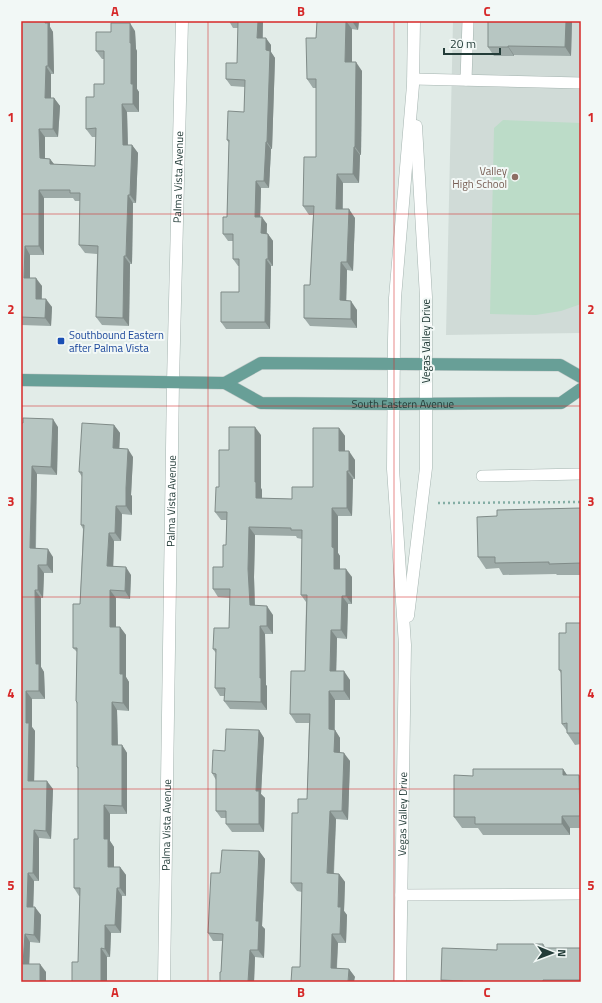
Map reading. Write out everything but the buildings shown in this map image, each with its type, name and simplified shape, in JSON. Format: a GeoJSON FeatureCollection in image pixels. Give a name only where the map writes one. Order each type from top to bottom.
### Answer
{"type":"FeatureCollection","features":[{"type":"Feature","properties":{"kind":"main road"},"geometry":{"type":"LineString","coordinates":[[225,383],[261,363],[560,365],[581,377]]}},
{"type":"Feature","properties":{"kind":"main road","name":"South Eastern Avenue"},"geometry":{"type":"LineString","coordinates":[[21,380],[225,383],[261,402],[561,404],[581,389]]}},
{"type":"Feature","properties":{"kind":"street","name":"Palma Vista Avenue"},"geometry":{"type":"LineString","coordinates":[[164,982],[173,382],[182,21]]}},
{"type":"Feature","properties":{"kind":"street","name":"Vegas Valley Drive"},"geometry":{"type":"LineString","coordinates":[[400,982],[405,645],[393,469],[394,364],[395,298],[413,82],[414,21]]}},
{"type":"Feature","properties":{"kind":"street","name":"Vegas Valley Drive"},"geometry":{"type":"LineString","coordinates":[[405,645],[426,468],[426,297],[413,82]]}},
{"type":"Feature","properties":{"kind":"lane"},"geometry":{"type":"LineString","coordinates":[[466,80],[468,21]]}},
{"type":"Feature","properties":{"kind":"lane"},"geometry":{"type":"LineString","coordinates":[[413,82],[466,80],[581,83]]}},
{"type":"Feature","properties":{"kind":"lane"},"geometry":{"type":"LineString","coordinates":[[482,476],[581,474]]}},
{"type":"Feature","properties":{"kind":"lane"},"geometry":{"type":"LineString","coordinates":[[401,895],[581,894]]}},
{"type":"Feature","properties":{"kind":"path"},"geometry":{"type":"LineString","coordinates":[[438,503],[581,502]]}},
{"type":"Feature","properties":{"kind":"shaded area","name":"Valley High School"},"geometry":{"type":"Polygon","coordinates":[[[453,21],[581,21],[581,333],[446,335],[453,21]]]}},
{"type":"Feature","properties":{"kind":"green space"},"geometry":{"type":"Polygon","coordinates":[[[503,120],[581,123],[581,304],[561,311],[536,315],[490,314],[494,128],[503,120]]]}},
{"type":"Feature","properties":{"kind":"place","name":"Valley High School"},"geometry":{"type":"Point","coordinates":[515,177]}},
{"type":"Feature","properties":{"kind":"place","name":"Southbound Eastern after Palma Vista"},"geometry":{"type":"Point","coordinates":[61,341]}}]}
